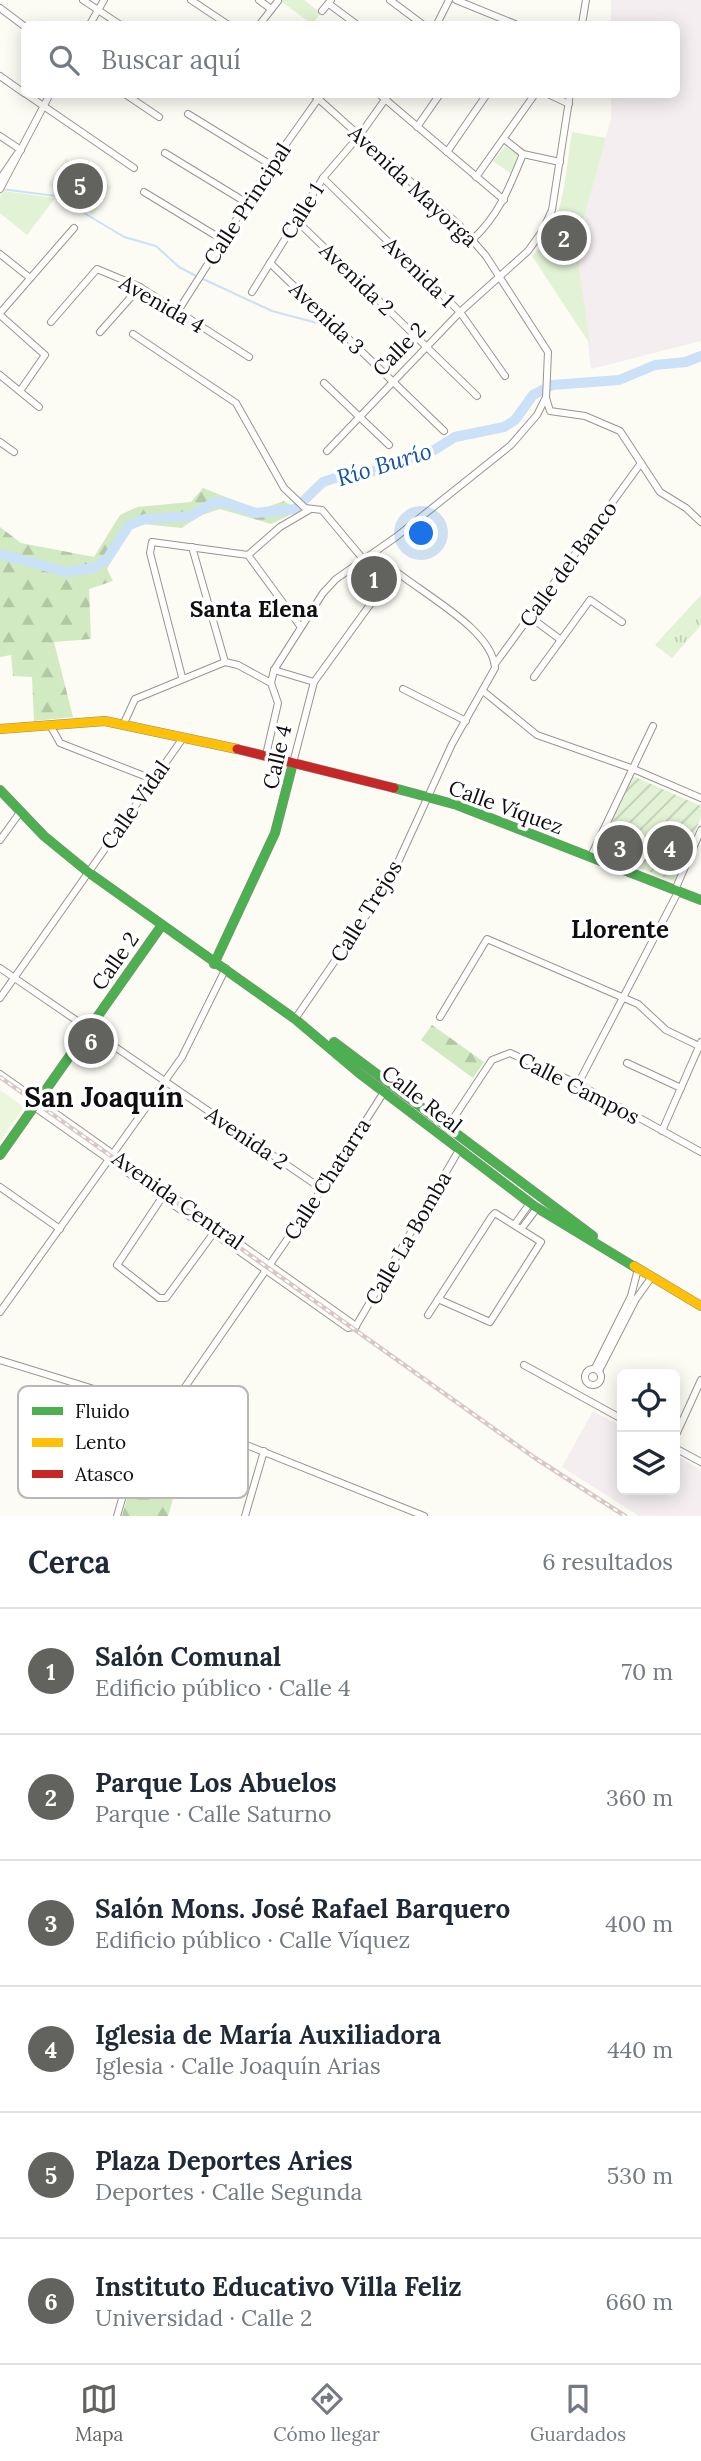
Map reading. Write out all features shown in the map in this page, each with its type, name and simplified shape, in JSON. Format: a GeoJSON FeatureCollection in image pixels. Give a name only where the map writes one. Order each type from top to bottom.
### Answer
{"type":"FeatureCollection","features":[{"type":"Feature","properties":{"kind":"main road","name":"Calle Víquez"},"geometry":{"type":"LineString","coordinates":[[0,729],[94,720],[124,723],[266,755],[473,811],[701,900]]}},
{"type":"Feature","properties":{"kind":"main road","name":"Calle 4"},"geometry":{"type":"LineString","coordinates":[[215,962],[275,833],[293,763]]}},
{"type":"Feature","properties":{"kind":"main road","name":"Calle Real"},"geometry":{"type":"LineString","coordinates":[[0,790],[44,836],[89,872],[192,947],[297,1017],[638,1269],[701,1306]]}},
{"type":"Feature","properties":{"kind":"main road","name":"Calle 2"},"geometry":{"type":"LineString","coordinates":[[0,1155],[162,925]]}},
{"type":"Feature","properties":{"kind":"main road","name":"Calle Real"},"geometry":{"type":"LineString","coordinates":[[297,1017],[384,1092],[533,1205],[638,1269]]}},
{"type":"Feature","properties":{"kind":"main road"},"geometry":{"type":"LineString","coordinates":[[359,1062],[381,1084],[384,1092],[407,1099]]}},
{"type":"Feature","properties":{"kind":"main road"},"geometry":{"type":"LineString","coordinates":[[413,1114],[441,1129],[447,1128],[447,1133],[458,1143],[459,1150],[466,1150],[493,1164]]}},
{"type":"Feature","properties":{"kind":"street"},"geometry":{"type":"LineString","coordinates":[[83,0],[114,21]]}},
{"type":"Feature","properties":{"kind":"street"},"geometry":{"type":"LineString","coordinates":[[92,21],[104,0]]}},
{"type":"Feature","properties":{"kind":"street"},"geometry":{"type":"LineString","coordinates":[[191,0],[222,21]]}},
{"type":"Feature","properties":{"kind":"street"},"geometry":{"type":"LineString","coordinates":[[259,0],[271,9]]}},
{"type":"Feature","properties":{"kind":"street"},"geometry":{"type":"LineString","coordinates":[[390,0],[418,21]]}},
{"type":"Feature","properties":{"kind":"street"},"geometry":{"type":"LineString","coordinates":[[439,21],[449,0]]}},
{"type":"Feature","properties":{"kind":"street"},"geometry":{"type":"LineString","coordinates":[[456,0],[508,21]]}},
{"type":"Feature","properties":{"kind":"street"},"geometry":{"type":"LineString","coordinates":[[582,21],[586,0]]}},
{"type":"Feature","properties":{"kind":"street"},"geometry":{"type":"LineString","coordinates":[[262,21],[278,1]]}},
{"type":"Feature","properties":{"kind":"street"},"geometry":{"type":"LineString","coordinates":[[322,11],[330,2],[352,21]]}},
{"type":"Feature","properties":{"kind":"street"},"geometry":{"type":"LineString","coordinates":[[0,8],[21,24]]}},
{"type":"Feature","properties":{"kind":"street"},"geometry":{"type":"LineString","coordinates":[[0,76],[21,91]]}},
{"type":"Feature","properties":{"kind":"street"},"geometry":{"type":"LineString","coordinates":[[31,98],[134,168]]}},
{"type":"Feature","properties":{"kind":"street"},"geometry":{"type":"LineString","coordinates":[[0,182],[21,150],[48,98]]}},
{"type":"Feature","properties":{"kind":"street"},"geometry":{"type":"LineString","coordinates":[[131,98],[159,117]]}},
{"type":"Feature","properties":{"kind":"street","name":"Calle Principal"},"geometry":{"type":"LineString","coordinates":[[178,311],[315,98]]}},
{"type":"Feature","properties":{"kind":"street","name":"Avenida Mayorga"},"geometry":{"type":"LineString","coordinates":[[317,98],[473,239],[545,344],[549,362],[546,398]]}},
{"type":"Feature","properties":{"kind":"street","name":"Calle 1"},"geometry":{"type":"LineString","coordinates":[[252,292],[323,178],[359,136],[386,98]]}},
{"type":"Feature","properties":{"kind":"street"},"geometry":{"type":"LineString","coordinates":[[388,98],[417,127],[504,200]]}},
{"type":"Feature","properties":{"kind":"street"},"geometry":{"type":"LineString","coordinates":[[417,127],[437,98]]}},
{"type":"Feature","properties":{"kind":"street"},"geometry":{"type":"LineString","coordinates":[[447,152],[484,98]]}},
{"type":"Feature","properties":{"kind":"street"},"geometry":{"type":"LineString","coordinates":[[476,177],[532,98]]}},
{"type":"Feature","properties":{"kind":"street"},"geometry":{"type":"LineString","coordinates":[[556,98],[569,104]]}},
{"type":"Feature","properties":{"kind":"street","name":"Calle 2"},"geometry":{"type":"LineString","coordinates":[[327,451],[460,312],[528,251],[543,230],[552,210],[570,98]]}},
{"type":"Feature","properties":{"kind":"street"},"geometry":{"type":"LineString","coordinates":[[188,114],[271,164]]}},
{"type":"Feature","properties":{"kind":"street"},"geometry":{"type":"LineString","coordinates":[[0,136],[21,150]]}},
{"type":"Feature","properties":{"kind":"street"},"geometry":{"type":"LineString","coordinates":[[504,139],[523,154],[560,162]]}},
{"type":"Feature","properties":{"kind":"street"},"geometry":{"type":"LineString","coordinates":[[165,153],[247,203]]}},
{"type":"Feature","properties":{"kind":"street"},"geometry":{"type":"LineString","coordinates":[[473,239],[491,221],[504,200],[523,154]]}},
{"type":"Feature","properties":{"kind":"street","name":"Avenida 1"},"geometry":{"type":"LineString","coordinates":[[323,178],[460,312],[505,376]]}},
{"type":"Feature","properties":{"kind":"street"},"geometry":{"type":"LineString","coordinates":[[144,192],[223,240]]}},
{"type":"Feature","properties":{"kind":"street","name":"Avenida 2"},"geometry":{"type":"LineString","coordinates":[[297,221],[477,396]]}},
{"type":"Feature","properties":{"kind":"street"},"geometry":{"type":"LineString","coordinates":[[20,391],[45,355],[0,314],[74,228]]}},
{"type":"Feature","properties":{"kind":"street"},"geometry":{"type":"LineString","coordinates":[[0,254],[30,278]]}},
{"type":"Feature","properties":{"kind":"street","name":"Avenida 3"},"geometry":{"type":"LineString","coordinates":[[270,263],[444,431]]}},
{"type":"Feature","properties":{"kind":"street","name":"Avenida 4"},"geometry":{"type":"LineString","coordinates":[[51,322],[97,269],[140,287],[249,358]]}},
{"type":"Feature","properties":{"kind":"street"},"geometry":{"type":"LineString","coordinates":[[100,332],[140,287]]}},
{"type":"Feature","properties":{"kind":"street"},"geometry":{"type":"LineString","coordinates":[[133,334],[236,402],[272,469],[293,497],[307,509],[322,510],[363,559]]}},
{"type":"Feature","properties":{"kind":"street"},"geometry":{"type":"LineString","coordinates":[[0,375],[39,407]]}},
{"type":"Feature","properties":{"kind":"street"},"geometry":{"type":"LineString","coordinates":[[324,383],[389,445]]}},
{"type":"Feature","properties":{"kind":"street"},"geometry":{"type":"LineString","coordinates":[[546,398],[548,409],[553,412]]}},
{"type":"Feature","properties":{"kind":"street"},"geometry":{"type":"LineString","coordinates":[[266,755],[278,703],[271,683],[274,670],[300,626],[330,586],[511,445],[537,415],[546,398]]}},
{"type":"Feature","properties":{"kind":"street"},"geometry":{"type":"LineString","coordinates":[[537,415],[553,412],[584,416],[612,426],[625,435],[660,492],[686,508],[701,522]]}},
{"type":"Feature","properties":{"kind":"street"},"geometry":{"type":"LineString","coordinates":[[0,442],[14,452]]}},
{"type":"Feature","properties":{"kind":"street","name":"Calle del Banco"},"geometry":{"type":"LineString","coordinates":[[466,721],[495,664],[640,463]]}},
{"type":"Feature","properties":{"kind":"street"},"geometry":{"type":"LineString","coordinates":[[248,555],[280,527],[307,509]]}},
{"type":"Feature","properties":{"kind":"street"},"geometry":{"type":"LineString","coordinates":[[183,677],[149,547],[154,541],[248,555],[300,626]]}},
{"type":"Feature","properties":{"kind":"street"},"geometry":{"type":"LineString","coordinates":[[192,547],[225,662]]}},
{"type":"Feature","properties":{"kind":"street"},"geometry":{"type":"LineString","coordinates":[[375,552],[395,570],[430,594],[478,636],[488,647],[495,664]]}},
{"type":"Feature","properties":{"kind":"street","name":"Calle 4"},"geometry":{"type":"LineString","coordinates":[[293,763],[314,682],[395,570]]}},
{"type":"Feature","properties":{"kind":"street"},"geometry":{"type":"LineString","coordinates":[[534,677],[590,600],[622,622]]}},
{"type":"Feature","properties":{"kind":"street"},"geometry":{"type":"LineString","coordinates":[[530,617],[561,640]]}},
{"type":"Feature","properties":{"kind":"street"},"geometry":{"type":"LineString","coordinates":[[124,723],[135,699],[225,662],[238,665],[271,683]]}},
{"type":"Feature","properties":{"kind":"street"},"geometry":{"type":"LineString","coordinates":[[274,670],[314,682]]}},
{"type":"Feature","properties":{"kind":"street"},"geometry":{"type":"LineString","coordinates":[[402,689],[466,721]]}},
{"type":"Feature","properties":{"kind":"street"},"geometry":{"type":"LineString","coordinates":[[483,691],[537,735],[631,768],[701,798]]}},
{"type":"Feature","properties":{"kind":"street","name":"Calle Trejos"},"geometry":{"type":"LineString","coordinates":[[297,1017],[376,901],[466,721]]}},
{"type":"Feature","properties":{"kind":"street"},"geometry":{"type":"LineString","coordinates":[[50,724],[57,741],[152,779]]}},
{"type":"Feature","properties":{"kind":"street"},"geometry":{"type":"LineString","coordinates":[[591,856],[653,726]]}},
{"type":"Feature","properties":{"kind":"street","name":"Calle Vidal"},"geometry":{"type":"LineString","coordinates":[[0,998],[183,738]]}},
{"type":"Feature","properties":{"kind":"street"},"geometry":{"type":"LineString","coordinates":[[0,840],[21,811]]}},
{"type":"Feature","properties":{"kind":"street"},"geometry":{"type":"LineString","coordinates":[[578,1084],[677,891],[701,830]]}},
{"type":"Feature","properties":{"kind":"street"},"geometry":{"type":"LineString","coordinates":[[440,1017],[487,939],[643,1007],[666,1030],[701,1045],[662,1131]]}},
{"type":"Feature","properties":{"kind":"street","name":"Avenida 2"},"geometry":{"type":"LineString","coordinates":[[0,968],[322,1189]]}},
{"type":"Feature","properties":{"kind":"street"},"geometry":{"type":"LineString","coordinates":[[0,1312],[189,1045],[226,969]]}},
{"type":"Feature","properties":{"kind":"street","name":"Calle Campos"},"geometry":{"type":"LineString","coordinates":[[447,1128],[487,1066],[501,1054],[520,1055],[701,1152]]}},
{"type":"Feature","properties":{"kind":"street"},"geometry":{"type":"LineString","coordinates":[[627,1063],[681,1088]]}},
{"type":"Feature","properties":{"kind":"street","name":"Avenida Central"},"geometry":{"type":"LineString","coordinates":[[0,1074],[36,1103],[215,1231],[356,1326]]}},
{"type":"Feature","properties":{"kind":"street","name":"Calle Chatarra"},"geometry":{"type":"LineString","coordinates":[[186,1386],[322,1189],[384,1092]]}},
{"type":"Feature","properties":{"kind":"street","name":"Calle La Bomba"},"geometry":{"type":"LineString","coordinates":[[356,1326],[459,1150]]}},
{"type":"Feature","properties":{"kind":"street"},"geometry":{"type":"LineString","coordinates":[[0,1187],[60,1229]]}},
{"type":"Feature","properties":{"kind":"street"},"geometry":{"type":"LineString","coordinates":[[165,1195],[117,1265],[159,1298],[166,1298],[215,1231]]}},
{"type":"Feature","properties":{"kind":"street"},"geometry":{"type":"LineString","coordinates":[[515,1224],[533,1205]]}},
{"type":"Feature","properties":{"kind":"street"},"geometry":{"type":"LineString","coordinates":[[522,1228],[533,1205]]}},
{"type":"Feature","properties":{"kind":"street"},"geometry":{"type":"LineString","coordinates":[[428,1315],[438,1299],[492,1216],[500,1214],[539,1239],[540,1246],[490,1322],[438,1299]]}},
{"type":"Feature","properties":{"kind":"street","name":"Avenida Central"},"geometry":{"type":"LineString","coordinates":[[268,1268],[348,1328],[356,1326]]}},
{"type":"Feature","properties":{"kind":"street"},"geometry":{"type":"LineString","coordinates":[[597,1370],[633,1297],[638,1269]]}},
{"type":"Feature","properties":{"kind":"street"},"geometry":{"type":"LineString","coordinates":[[633,1297],[651,1278]]}},
{"type":"Feature","properties":{"kind":"street"},"geometry":{"type":"LineString","coordinates":[[0,1297],[7,1302]]}},
{"type":"Feature","properties":{"kind":"street"},"geometry":{"type":"LineString","coordinates":[[0,1360],[84,1386]]}},
{"type":"Feature","properties":{"kind":"street"},"geometry":{"type":"LineString","coordinates":[[524,1365],[617,1416]]}},
{"type":"Feature","properties":{"kind":"street"},"geometry":{"type":"LineString","coordinates":[[677,1432],[701,1380]]}},
{"type":"Feature","properties":{"kind":"street"},"geometry":{"type":"LineString","coordinates":[[248,1445],[424,1516]]}},
{"type":"Feature","properties":{"kind":"street"},"geometry":{"type":"LineString","coordinates":[[245,1516],[264,1451]]}},
{"type":"Feature","properties":{"kind":"street"},"geometry":{"type":"LineString","coordinates":[[680,1451],[701,1462]]}},
{"type":"Feature","properties":{"kind":"street"},"geometry":{"type":"LineString","coordinates":[[117,1516],[122,1498]]}},
{"type":"Feature","properties":{"kind":"shaded area"},"geometry":{"type":"Polygon","coordinates":[[[611,0],[701,0],[701,341],[591,369],[579,268],[584,218],[611,119],[611,98],[680,98],[680,21],[611,21],[611,0]]]}},
{"type":"Feature","properties":{"kind":"shaded area"},"geometry":{"type":"Polygon","coordinates":[[[593,1411],[617,1424],[617,1495],[680,1495],[680,1458],[701,1470],[701,1516],[639,1516],[562,1467],[593,1411]]]}},
{"type":"Feature","properties":{"kind":"green space"},"geometry":{"type":"Polygon","coordinates":[[[279,0],[304,0],[321,13],[314,21],[308,21],[279,0]]]}},
{"type":"Feature","properties":{"kind":"green space"},"geometry":{"type":"Polygon","coordinates":[[[572,132],[606,138],[584,218],[579,268],[590,344],[532,256],[543,244],[557,214],[572,132]]]}},
{"type":"Feature","properties":{"kind":"green space"},"geometry":{"type":"Polygon","coordinates":[[[505,146],[521,156],[513,175],[493,161],[505,146]]]}},
{"type":"Feature","properties":{"kind":"green space"},"geometry":{"type":"Polygon","coordinates":[[[66,158],[111,187],[93,214],[48,185],[66,158]]]}},
{"type":"Feature","properties":{"kind":"green space"},"geometry":{"type":"Polygon","coordinates":[[[4,191],[55,198],[27,235],[0,213],[0,197],[4,191]]]}},
{"type":"Feature","properties":{"kind":"green space"},"geometry":{"type":"Polygon","coordinates":[[[203,488],[258,510],[284,501],[298,511],[271,524],[220,509],[199,516],[182,528],[142,524],[128,528],[107,569],[113,581],[89,589],[91,639],[54,642],[73,717],[34,721],[32,677],[13,676],[11,655],[0,657],[0,527],[21,543],[94,557],[120,515],[137,507],[191,502],[203,488]]]}},
{"type":"Feature","properties":{"kind":"green space"},"geometry":{"type":"Polygon","coordinates":[[[701,595],[701,625],[672,658],[655,645],[701,595]]]}},
{"type":"Feature","properties":{"kind":"green space"},"geometry":{"type":"Polygon","coordinates":[[[633,776],[701,806],[701,817],[674,881],[634,866],[645,835],[641,833],[636,844],[607,830],[633,776]],[[654,830],[649,843],[673,853],[672,857],[676,858],[684,835],[681,833],[679,839],[654,830]]]}},
{"type":"Feature","properties":{"kind":"green space"},"geometry":{"type":"Polygon","coordinates":[[[432,1025],[484,1062],[473,1078],[421,1040],[432,1025]]]}},
{"type":"Feature","properties":{"kind":"green space"},"geometry":{"type":"Polygon","coordinates":[[[0,1090],[24,1107],[0,1141],[0,1090]]]}},
{"type":"Feature","properties":{"kind":"green space"},"geometry":{"type":"Polygon","coordinates":[[[127,1498],[173,1498],[168,1516],[122,1516],[127,1498]]]}},
{"type":"Feature","properties":{"kind":"waterway"},"geometry":{"type":"LineString","coordinates":[[1,189],[56,196],[124,237],[156,246],[179,267],[196,276]]}},
{"type":"Feature","properties":{"kind":"waterway"},"geometry":{"type":"LineString","coordinates":[[201,278],[272,311],[321,324]]}},
{"type":"Feature","properties":{"kind":"waterway","name":"Río Burío"},"geometry":{"type":"LineString","coordinates":[[0,554],[67,572],[94,568],[107,559],[129,525],[145,519],[191,516],[214,502],[227,503],[256,513],[295,509],[323,482],[341,476],[365,474],[434,450],[455,437],[504,427],[515,420],[533,395],[552,385],[619,380],[655,365],[686,362],[701,356]]}},
{"type":"Feature","properties":{"kind":"railway"},"geometry":{"type":"LineString","coordinates":[[0,1077],[535,1458],[625,1516]]}},
{"type":"Feature","properties":{"kind":"traffic: fast"},"geometry":{"type":"LineString","coordinates":[[214,964],[275,833],[293,763]]}},
{"type":"Feature","properties":{"kind":"traffic: fast"},"geometry":{"type":"LineString","coordinates":[[394,788],[457,805],[701,900]]}},
{"type":"Feature","properties":{"kind":"traffic: fast"},"geometry":{"type":"LineString","coordinates":[[0,790],[44,836],[88,872],[295,1019],[359,1073],[534,1206],[638,1269]]}},
{"type":"Feature","properties":{"kind":"traffic: fast"},"geometry":{"type":"LineString","coordinates":[[0,1155],[162,925]]}},
{"type":"Feature","properties":{"kind":"traffic: fast"},"geometry":{"type":"LineString","coordinates":[[334,1042],[593,1236]]}},
{"type":"Feature","properties":{"kind":"traffic: slow"},"geometry":{"type":"LineString","coordinates":[[0,729],[105,721],[237,749]]}},
{"type":"Feature","properties":{"kind":"traffic: slow"},"geometry":{"type":"LineString","coordinates":[[634,1266],[701,1306]]}},
{"type":"Feature","properties":{"kind":"traffic: jam"},"geometry":{"type":"LineString","coordinates":[[237,749],[394,788]]}},
{"type":"Feature","properties":{"kind":"place","name":"Plaza Deportes Aries"},"geometry":{"type":"Point","coordinates":[80,186]}},
{"type":"Feature","properties":{"kind":"place","name":"Parque Los Abuelos"},"geometry":{"type":"Point","coordinates":[564,238]}},
{"type":"Feature","properties":{"kind":"place","name":"Salón Comunal"},"geometry":{"type":"Point","coordinates":[374,579]}},
{"type":"Feature","properties":{"kind":"place","name":"Salón Mons. José Rafael Barquero"},"geometry":{"type":"Point","coordinates":[620,848]}},
{"type":"Feature","properties":{"kind":"place","name":"Iglesia de María Auxiliadora"},"geometry":{"type":"Point","coordinates":[670,848]}},
{"type":"Feature","properties":{"kind":"place","name":"Instituto Educativo Villa Feliz"},"geometry":{"type":"Point","coordinates":[91,1041]}},
{"type":"Feature","properties":{"kind":"district","name":"Santa Elena"},"geometry":{"type":"Point","coordinates":[254,608]}},
{"type":"Feature","properties":{"kind":"district","name":"Llorente"},"geometry":{"type":"Point","coordinates":[620,929]}},
{"type":"Feature","properties":{"kind":"district","name":"San Joaquín"},"geometry":{"type":"Point","coordinates":[104,1097]}}]}
